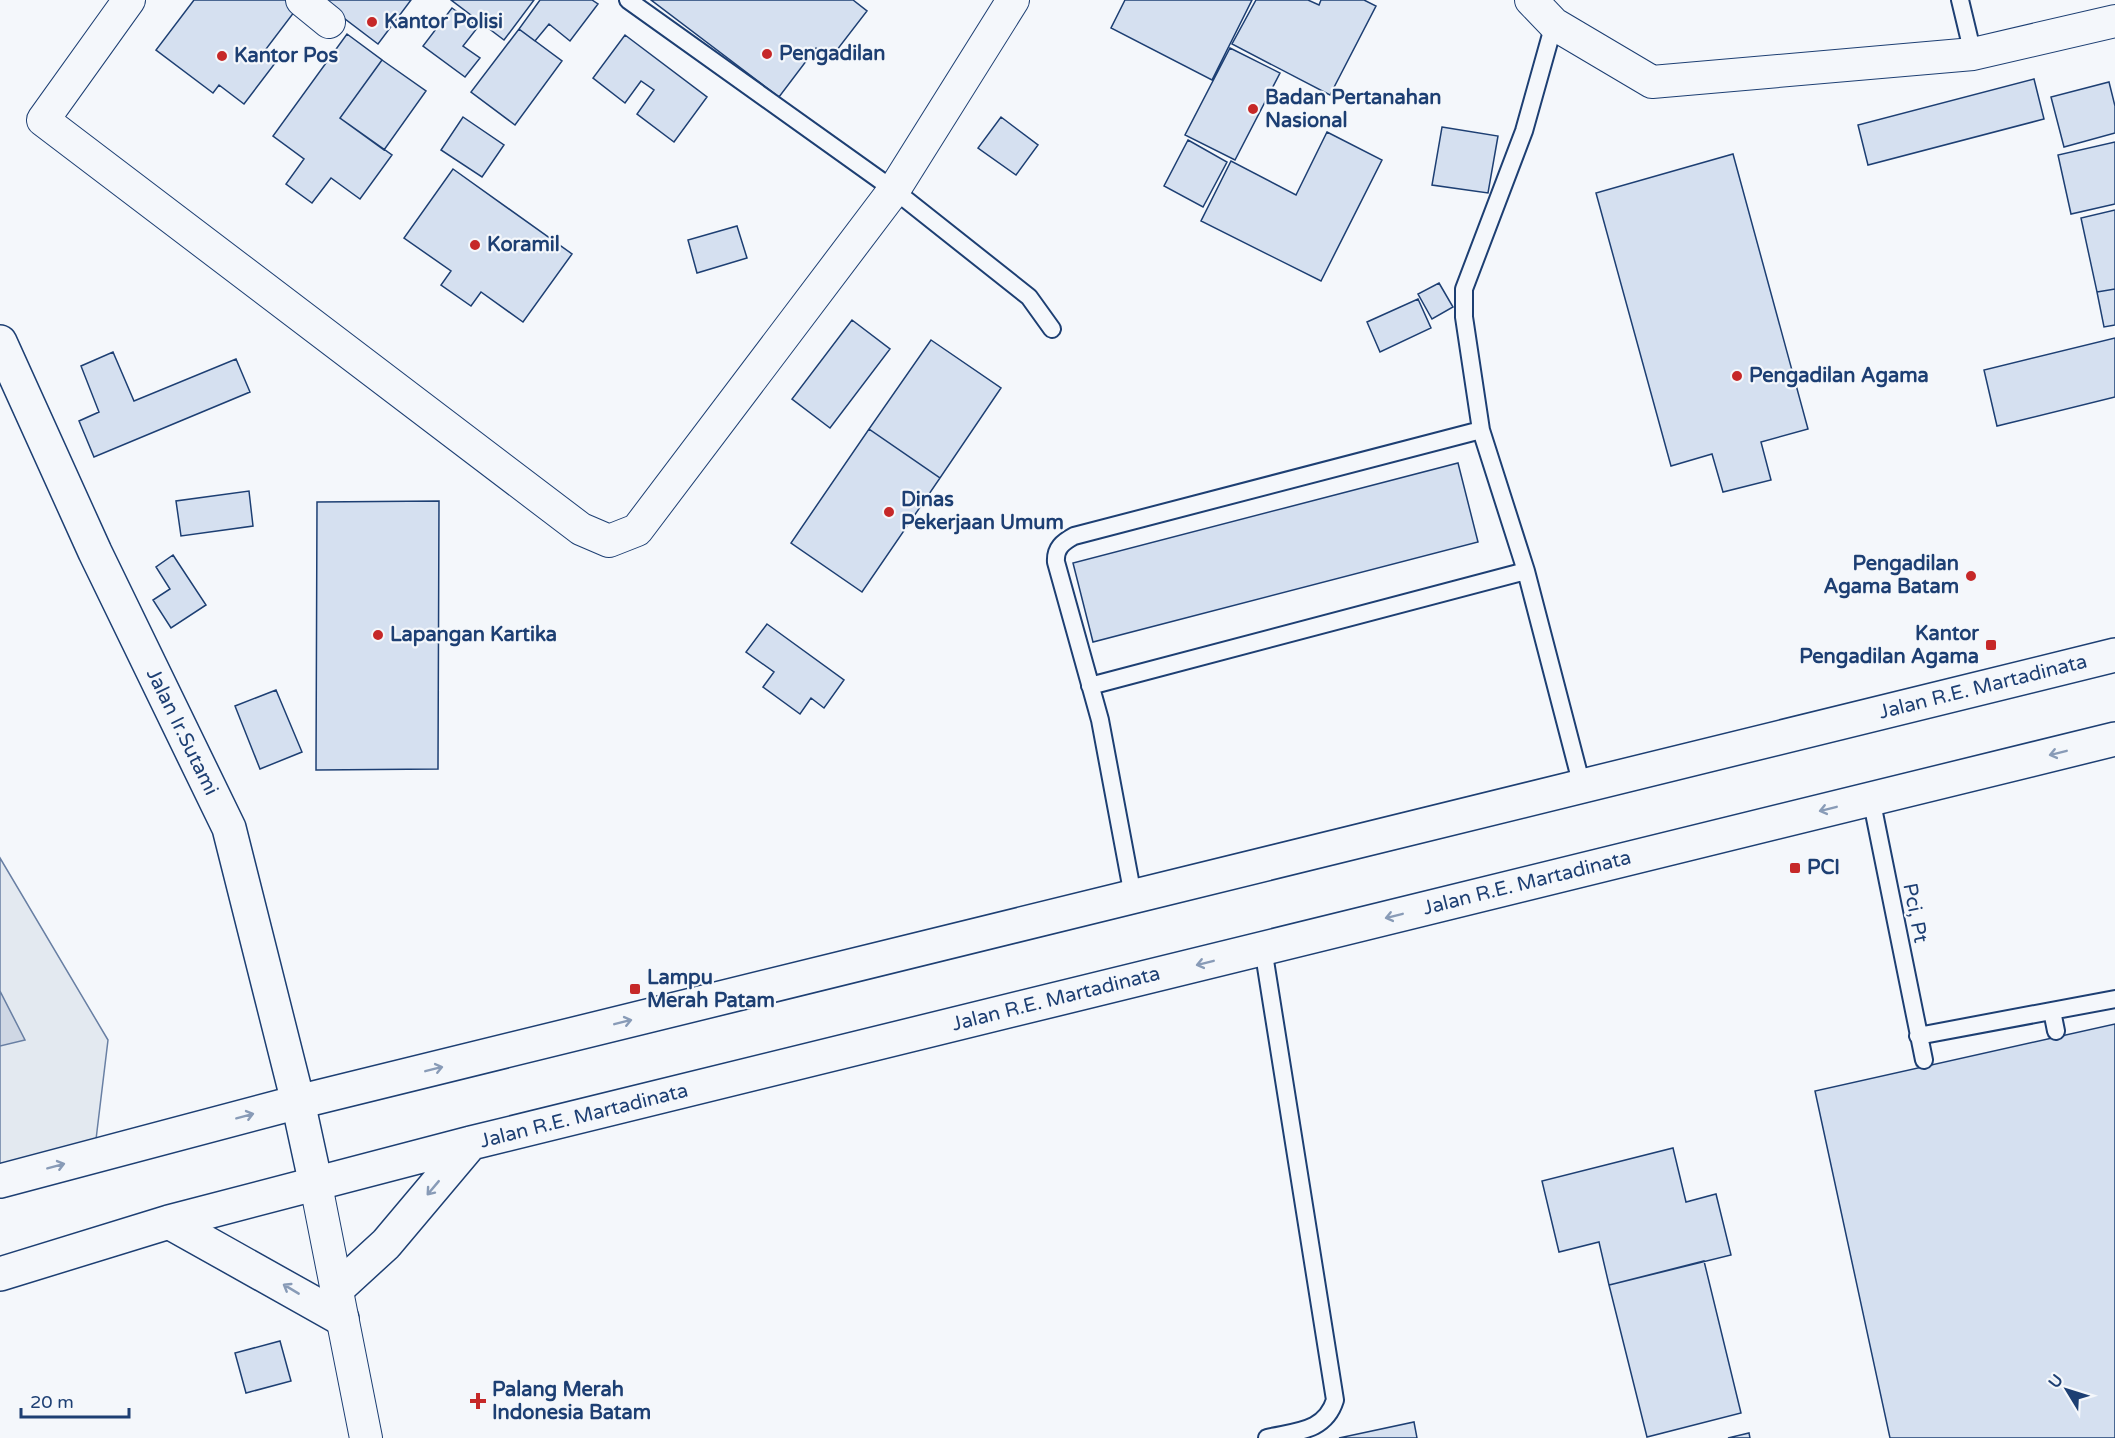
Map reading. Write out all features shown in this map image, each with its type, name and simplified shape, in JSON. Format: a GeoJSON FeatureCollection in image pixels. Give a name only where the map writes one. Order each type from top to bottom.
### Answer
{"type":"FeatureCollection","features":[{"type":"Feature","properties":{"kind":"main road","name":"Jalan Ir.Sutami"},"geometry":{"type":"LineString","coordinates":[[0,342],[95,552],[229,828],[298,1102],[316,1185]]}},
{"type":"Feature","properties":{"kind":"main road","name":"Jalan R.E. Martadinata"},"geometry":{"type":"LineString","coordinates":[[0,1181],[298,1102],[2115,655]]}},
{"type":"Feature","properties":{"kind":"main road","name":"Jalan R.E. Martadinata"},"geometry":{"type":"LineString","coordinates":[[0,1274],[169,1222],[471,1143],[2115,739]]}},
{"type":"Feature","properties":{"kind":"main road"},"geometry":{"type":"LineString","coordinates":[[169,1222],[340,1304],[386,1244],[471,1143]]}},
{"type":"Feature","properties":{"kind":"street"},"geometry":{"type":"LineString","coordinates":[[129,0],[43,120],[581,529],[609,541],[637,530],[894,190],[1013,0]]}},
{"type":"Feature","properties":{"kind":"street"},"geometry":{"type":"LineString","coordinates":[[302,0],[328,22]]}},
{"type":"Feature","properties":{"kind":"street"},"geometry":{"type":"LineString","coordinates":[[1531,0],[1554,24],[1652,82],[1974,54],[2115,21]]}},
{"type":"Feature","properties":{"kind":"street"},"geometry":{"type":"LineString","coordinates":[[316,1185],[366,1438]]}},
{"type":"Feature","properties":{"kind":"lane"},"geometry":{"type":"LineString","coordinates":[[628,0],[894,190],[1029,297],[1052,329]]}},
{"type":"Feature","properties":{"kind":"lane"},"geometry":{"type":"LineString","coordinates":[[1960,0],[1974,54]]}},
{"type":"Feature","properties":{"kind":"lane"},"geometry":{"type":"LineString","coordinates":[[1554,24],[1524,131],[1464,288],[1464,318],[1481,430],[1526,571],[1581,786]]}},
{"type":"Feature","properties":{"kind":"lane"},"geometry":{"type":"LineString","coordinates":[[1133,896],[1100,720],[1056,562],[1055,553],[1062,543],[1074,536],[1481,430]]}},
{"type":"Feature","properties":{"kind":"lane"},"geometry":{"type":"LineString","coordinates":[[1090,686],[1526,571]]}},
{"type":"Feature","properties":{"kind":"lane","name":"Pci, Pt"},"geometry":{"type":"LineString","coordinates":[[1871,798],[1924,1060]]}},
{"type":"Feature","properties":{"kind":"lane"},"geometry":{"type":"LineString","coordinates":[[1263,948],[1335,1400],[1331,1414],[1322,1423],[1267,1438]]}},
{"type":"Feature","properties":{"kind":"lane"},"geometry":{"type":"LineString","coordinates":[[1918,1036],[2115,999]]}},
{"type":"Feature","properties":{"kind":"lane"},"geometry":{"type":"LineString","coordinates":[[2052,1011],[2056,1031]]}},
{"type":"Feature","properties":{"kind":"shaded area"},"geometry":{"type":"Polygon","coordinates":[[[0,858],[108,1040],[94,1156],[0,1181],[0,858]]]}},
{"type":"Feature","properties":{"kind":"shaded area"},"geometry":{"type":"Polygon","coordinates":[[[0,991],[25,1040],[0,1046],[0,991]]]}},
{"type":"Feature","properties":{"kind":"building"},"geometry":{"type":"Polygon","coordinates":[[[194,0],[289,0],[298,7],[266,49],[279,58],[244,104],[219,85],[213,93],[156,50],[194,0]]]}},
{"type":"Feature","properties":{"kind":"building","name":"Kantor Polisi"},"geometry":{"type":"Polygon","coordinates":[[[320,0],[411,0],[378,44],[320,0]]]}},
{"type":"Feature","properties":{"kind":"building"},"geometry":{"type":"Polygon","coordinates":[[[451,0],[534,0],[504,40],[451,0]]]}},
{"type":"Feature","properties":{"kind":"building"},"geometry":{"type":"Polygon","coordinates":[[[540,0],[592,0],[598,4],[570,41],[549,24],[535,41],[519,29],[540,0]]]}},
{"type":"Feature","properties":{"kind":"building","name":"Pengadilan"},"geometry":{"type":"Polygon","coordinates":[[[651,0],[853,0],[867,11],[830,59],[816,48],[779,97],[651,0]]]}},
{"type":"Feature","properties":{"kind":"building"},"geometry":{"type":"Polygon","coordinates":[[[1125,0],[1252,0],[1212,80],[1111,28],[1125,0]]]}},
{"type":"Feature","properties":{"kind":"building"},"geometry":{"type":"Polygon","coordinates":[[[1256,0],[1308,0],[1319,5],[1321,0],[1364,0],[1376,6],[1330,95],[1232,44],[1256,0]]]}},
{"type":"Feature","properties":{"kind":"building"},"geometry":{"type":"Polygon","coordinates":[[[452,8],[478,27],[463,46],[480,58],[465,77],[423,46],[452,8]]]}},
{"type":"Feature","properties":{"kind":"building"},"geometry":{"type":"Polygon","coordinates":[[[519,29],[562,61],[515,125],[471,92],[519,29]]]}},
{"type":"Feature","properties":{"kind":"building"},"geometry":{"type":"Polygon","coordinates":[[[347,34],[382,60],[340,118],[392,155],[360,199],[331,178],[312,203],[286,184],[304,159],[273,136],[347,34]]]}},
{"type":"Feature","properties":{"kind":"building"},"geometry":{"type":"Polygon","coordinates":[[[625,35],[707,97],[674,142],[637,114],[654,90],[641,81],[625,103],[593,78],[625,35]]]}},
{"type":"Feature","properties":{"kind":"building"},"geometry":{"type":"Polygon","coordinates":[[[1230,48],[1280,73],[1235,160],[1185,135],[1230,48]]]}},
{"type":"Feature","properties":{"kind":"building"},"geometry":{"type":"Polygon","coordinates":[[[382,60],[426,91],[384,150],[340,118],[382,60]]]}},
{"type":"Feature","properties":{"kind":"building"},"geometry":{"type":"Polygon","coordinates":[[[2034,79],[2044,119],[1868,165],[1858,125],[2034,79]]]}},
{"type":"Feature","properties":{"kind":"building"},"geometry":{"type":"Polygon","coordinates":[[[2109,82],[2115,106],[2115,133],[2064,147],[2051,97],[2109,82]]]}},
{"type":"Feature","properties":{"kind":"building"},"geometry":{"type":"Polygon","coordinates":[[[463,117],[504,145],[482,177],[441,150],[463,117]]]}},
{"type":"Feature","properties":{"kind":"building"},"geometry":{"type":"Polygon","coordinates":[[[1001,117],[1038,145],[1016,175],[978,148],[1001,117]]]}},
{"type":"Feature","properties":{"kind":"building"},"geometry":{"type":"Polygon","coordinates":[[[1442,127],[1498,136],[1488,193],[1432,185],[1442,127]]]}},
{"type":"Feature","properties":{"kind":"building"},"geometry":{"type":"Polygon","coordinates":[[[1327,132],[1382,160],[1321,281],[1201,221],[1231,161],[1296,195],[1327,132]]]}},
{"type":"Feature","properties":{"kind":"building"},"geometry":{"type":"Polygon","coordinates":[[[1188,140],[1227,162],[1203,207],[1164,186],[1188,140]]]}},
{"type":"Feature","properties":{"kind":"building"},"geometry":{"type":"Polygon","coordinates":[[[2115,142],[2115,204],[2071,214],[2058,155],[2115,142]]]}},
{"type":"Feature","properties":{"kind":"building"},"geometry":{"type":"Polygon","coordinates":[[[1733,154],[1808,429],[1761,442],[1771,480],[1723,492],[1712,454],[1671,466],[1596,193],[1733,154]]]}},
{"type":"Feature","properties":{"kind":"building"},"geometry":{"type":"Polygon","coordinates":[[[453,169],[572,254],[523,322],[481,292],[471,306],[441,285],[451,271],[404,238],[453,169]]]}},
{"type":"Feature","properties":{"kind":"building"},"geometry":{"type":"Polygon","coordinates":[[[2115,210],[2115,289],[2097,292],[2081,218],[2115,210]]]}},
{"type":"Feature","properties":{"kind":"building"},"geometry":{"type":"Polygon","coordinates":[[[737,226],[747,258],[697,273],[688,240],[737,226]]]}},
{"type":"Feature","properties":{"kind":"building"},"geometry":{"type":"Polygon","coordinates":[[[1439,283],[1453,307],[1432,319],[1418,294],[1439,283]]]}},
{"type":"Feature","properties":{"kind":"building"},"geometry":{"type":"Polygon","coordinates":[[[2115,289],[2115,325],[2104,327],[2097,292],[2115,289]]]}},
{"type":"Feature","properties":{"kind":"building"},"geometry":{"type":"Polygon","coordinates":[[[1418,299],[1431,328],[1380,352],[1367,322],[1418,299]]]}},
{"type":"Feature","properties":{"kind":"building"},"geometry":{"type":"Polygon","coordinates":[[[852,320],[890,349],[830,428],[792,399],[852,320]]]}},
{"type":"Feature","properties":{"kind":"building"},"geometry":{"type":"Polygon","coordinates":[[[2115,338],[2115,397],[1997,426],[1984,370],[2115,338]]]}},
{"type":"Feature","properties":{"kind":"building"},"geometry":{"type":"Polygon","coordinates":[[[931,340],[1001,388],[940,478],[869,429],[931,340]]]}},
{"type":"Feature","properties":{"kind":"building"},"geometry":{"type":"Polygon","coordinates":[[[113,352],[134,401],[236,359],[250,392],[94,457],[79,421],[99,412],[81,366],[113,352]]]}},
{"type":"Feature","properties":{"kind":"building"},"geometry":{"type":"Polygon","coordinates":[[[869,429],[940,478],[862,592],[791,543],[869,429]]]}},
{"type":"Feature","properties":{"kind":"building"},"geometry":{"type":"Polygon","coordinates":[[[1458,463],[1478,542],[1093,642],[1073,563],[1458,463]]]}},
{"type":"Feature","properties":{"kind":"building"},"geometry":{"type":"Polygon","coordinates":[[[249,491],[253,526],[181,536],[176,501],[249,491]]]}},
{"type":"Feature","properties":{"kind":"building","name":"Lapangan Kartika"},"geometry":{"type":"Polygon","coordinates":[[[439,501],[438,769],[316,770],[317,502],[439,501]]]}},
{"type":"Feature","properties":{"kind":"building"},"geometry":{"type":"Polygon","coordinates":[[[173,555],[206,605],[171,628],[153,600],[170,589],[156,567],[173,555]]]}},
{"type":"Feature","properties":{"kind":"building"},"geometry":{"type":"Polygon","coordinates":[[[767,624],[844,680],[824,708],[811,698],[800,714],[763,687],[774,672],[746,652],[767,624]]]}},
{"type":"Feature","properties":{"kind":"building"},"geometry":{"type":"Polygon","coordinates":[[[276,690],[302,752],[260,769],[235,706],[276,690]]]}},
{"type":"Feature","properties":{"kind":"building"},"geometry":{"type":"Polygon","coordinates":[[[2115,1024],[2115,1438],[1890,1438],[1815,1091],[2115,1024]]]}},
{"type":"Feature","properties":{"kind":"building"},"geometry":{"type":"Polygon","coordinates":[[[1673,1148],[1686,1202],[1716,1194],[1731,1255],[1609,1285],[1599,1242],[1559,1252],[1542,1181],[1673,1148]]]}},
{"type":"Feature","properties":{"kind":"building"},"geometry":{"type":"Polygon","coordinates":[[[1704,1261],[1741,1413],[1647,1437],[1609,1285],[1704,1261]]]}},
{"type":"Feature","properties":{"kind":"building"},"geometry":{"type":"Polygon","coordinates":[[[280,1341],[291,1381],[246,1393],[235,1353],[280,1341]]]}},
{"type":"Feature","properties":{"kind":"building"},"geometry":{"type":"Polygon","coordinates":[[[1414,1422],[1417,1438],[1339,1438],[1414,1422]]]}},
{"type":"Feature","properties":{"kind":"building"},"geometry":{"type":"Polygon","coordinates":[[[1749,1433],[1750,1438],[1728,1438],[1749,1433]]]}},
{"type":"Feature","properties":{"kind":"place","name":"Kantor Polisi"},"geometry":{"type":"Point","coordinates":[372,22]}},
{"type":"Feature","properties":{"kind":"place","name":"Pengadilan"},"geometry":{"type":"Point","coordinates":[767,54]}},
{"type":"Feature","properties":{"kind":"place","name":"Kantor Pos"},"geometry":{"type":"Point","coordinates":[222,56]}},
{"type":"Feature","properties":{"kind":"place","name":"Badan Pertanahan Nasional"},"geometry":{"type":"Point","coordinates":[1253,109]}},
{"type":"Feature","properties":{"kind":"place","name":"Koramil"},"geometry":{"type":"Point","coordinates":[475,245]}},
{"type":"Feature","properties":{"kind":"place","name":"Pengadilan Agama"},"geometry":{"type":"Point","coordinates":[1737,376]}},
{"type":"Feature","properties":{"kind":"place","name":"Dinas Pekerjaan Umum"},"geometry":{"type":"Point","coordinates":[889,512]}},
{"type":"Feature","properties":{"kind":"place","name":"Pengadilan Agama Batam"},"geometry":{"type":"Point","coordinates":[1971,576]}},
{"type":"Feature","properties":{"kind":"place","name":"Lapangan Kartika"},"geometry":{"type":"Point","coordinates":[378,635]}},
{"type":"Feature","properties":{"kind":"place","name":"Kantor Pengadilan Agama"},"geometry":{"type":"Point","coordinates":[1991,645]}},
{"type":"Feature","properties":{"kind":"place","name":"PCI"},"geometry":{"type":"Point","coordinates":[1795,868]}},
{"type":"Feature","properties":{"kind":"place","name":"Lampu Merah Patam"},"geometry":{"type":"Point","coordinates":[635,989]}},
{"type":"Feature","properties":{"kind":"place","name":"Palang Merah Indonesia Batam"},"geometry":{"type":"Point","coordinates":[478,1401]}}]}
